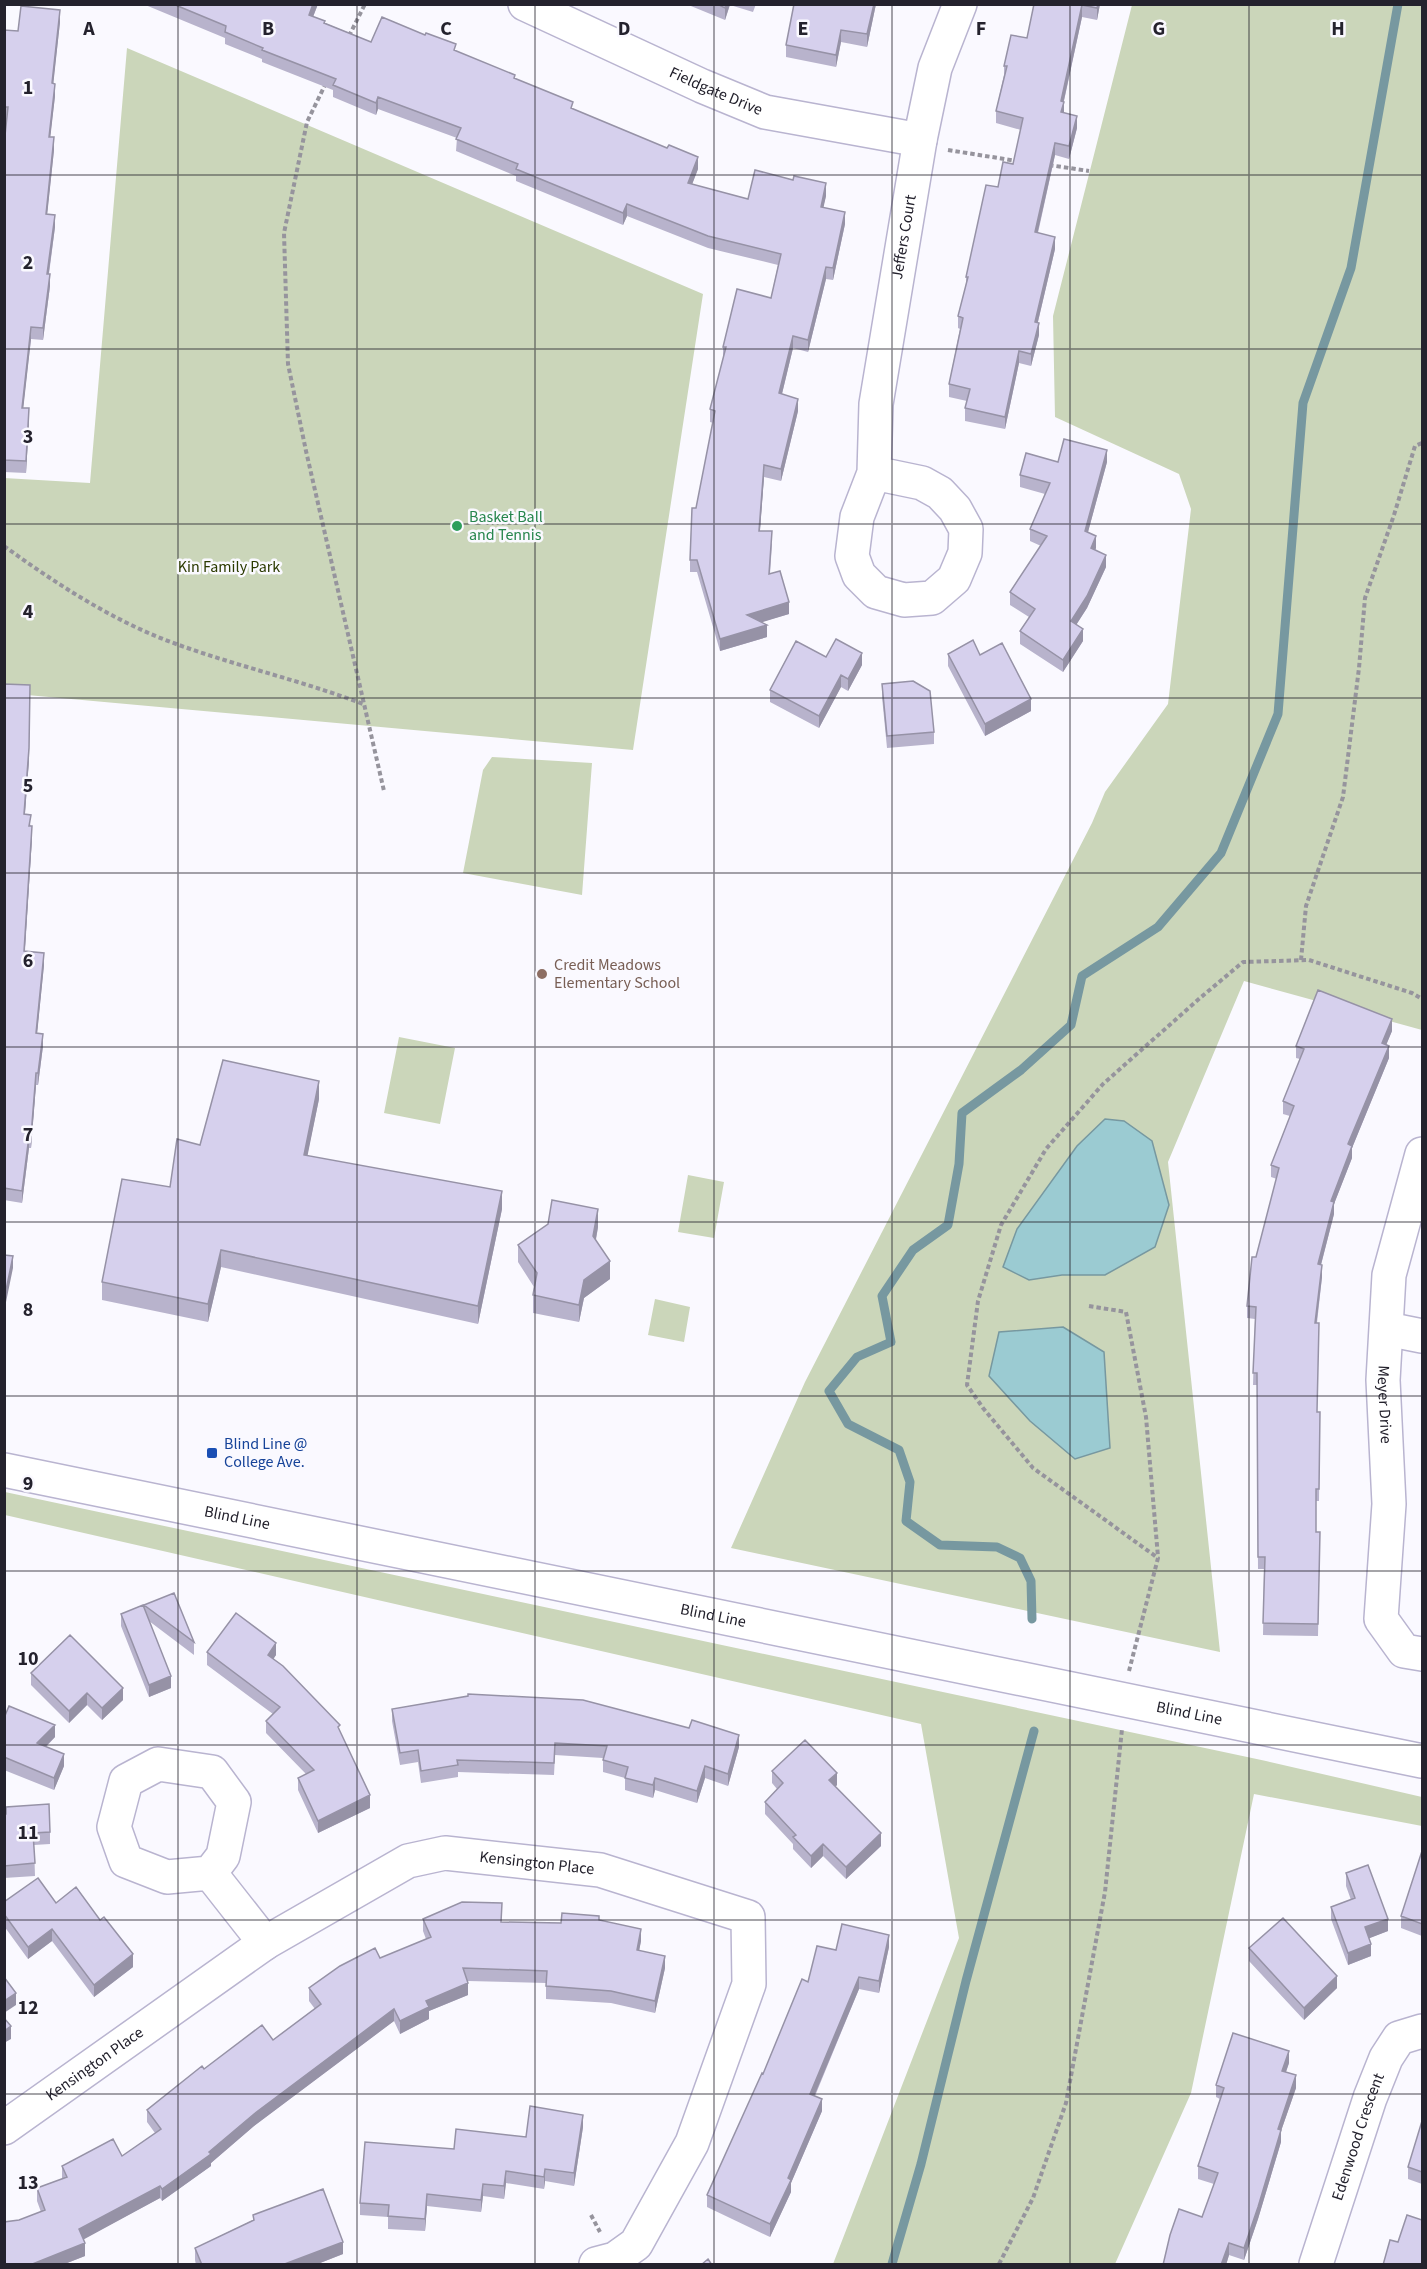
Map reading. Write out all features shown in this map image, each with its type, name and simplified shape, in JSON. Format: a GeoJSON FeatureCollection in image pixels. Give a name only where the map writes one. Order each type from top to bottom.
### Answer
{"type":"FeatureCollection","features":[{"type":"Feature","properties":{"kind":"street","name":"Fieldgate Drive"},"geometry":{"type":"LineString","coordinates":[[525,4],[702,86],[765,112],[920,143]]}},
{"type":"Feature","properties":{"kind":"street","name":"Jeffers Court"},"geometry":{"type":"LineString","coordinates":[[874,473],[876,404],[920,143],[935,68],[960,4]]}},
{"type":"Feature","properties":{"kind":"street","name":"Meyer Drive"},"geometry":{"type":"LineString","coordinates":[[1413,1653],[1381,1618],[1389,1504],[1383,1380],[1389,1275],[1422,1154]]}},
{"type":"Feature","properties":{"kind":"street"},"geometry":{"type":"LineString","coordinates":[[1387,1329],[1422,1336]]}},
{"type":"Feature","properties":{"kind":"street","name":"Blind Line"},"geometry":{"type":"LineString","coordinates":[[4,1470],[1422,1761]]}},
{"type":"Feature","properties":{"kind":"street","name":"Kensington Place"},"geometry":{"type":"LineString","coordinates":[[4,2128],[265,1943],[408,1861],[445,1853],[600,1870],[748,1917],[749,1984],[692,2143],[636,2244],[615,2259],[596,2265]]}},
{"type":"Feature","properties":{"kind":"street"},"geometry":{"type":"LineString","coordinates":[[210,1873],[265,1943]]}},
{"type":"Feature","properties":{"kind":"street","name":"Edenwood Crescent"},"geometry":{"type":"LineString","coordinates":[[1316,2265],[1370,2098],[1386,2058],[1399,2038],[1422,2031]]}},
{"type":"Feature","properties":{"kind":"path"},"geometry":{"type":"LineString","coordinates":[[349,36],[365,4]]}},
{"type":"Feature","properties":{"kind":"path"},"geometry":{"type":"LineString","coordinates":[[328,79],[307,122],[284,233],[288,364],[384,791]]}},
{"type":"Feature","properties":{"kind":"path"},"geometry":{"type":"LineString","coordinates":[[920,143],[1021,161]]}},
{"type":"Feature","properties":{"kind":"path"},"geometry":{"type":"LineString","coordinates":[[1044,165],[1089,171]]}},
{"type":"Feature","properties":{"kind":"path"},"geometry":{"type":"LineString","coordinates":[[1301,960],[1306,906],[1343,797],[1365,598],[1415,446],[1422,443]]}},
{"type":"Feature","properties":{"kind":"path"},"geometry":{"type":"LineString","coordinates":[[4,546],[97,608],[177,645],[272,675],[314,685],[364,704]]}},
{"type":"Feature","properties":{"kind":"path"},"geometry":{"type":"LineString","coordinates":[[1158,1558],[1033,1468],[967,1385],[978,1301],[1001,1225],[1046,1149],[1103,1084],[1243,962],[1309,960],[1412,993],[1422,999]]}},
{"type":"Feature","properties":{"kind":"path"},"geometry":{"type":"LineString","coordinates":[[999,2265],[1033,2198],[1066,2103],[1090,1986],[1105,1892],[1124,1700],[1131,1659],[1148,1605],[1158,1558],[1146,1417],[1126,1312],[1089,1306]]}},
{"type":"Feature","properties":{"kind":"green space"},"geometry":{"type":"Polygon","coordinates":[[[1132,5],[1422,5],[1422,1030],[1244,981],[1168,1162],[1220,1652],[731,1548],[805,1382],[1092,823],[1105,792],[1168,704],[1191,509],[1179,474],[1055,417],[1053,316],[1132,5]],[[1169,1205],[1029,1280],[1062,1275],[1169,1205]],[[1063,1327],[999,1332],[1104,1352],[1063,1327]]]}},
{"type":"Feature","properties":{"kind":"green space","name":"Kin Family Park"},"geometry":{"type":"Polygon","coordinates":[[[127,48],[703,294],[633,750],[5,693],[4,478],[90,483],[127,48]]]}},
{"type":"Feature","properties":{"kind":"green space"},"geometry":{"type":"Polygon","coordinates":[[[492,757],[592,763],[582,895],[463,873],[483,770],[492,757]]]}},
{"type":"Feature","properties":{"kind":"green space"},"geometry":{"type":"Polygon","coordinates":[[[399,1037],[455,1048],[440,1124],[384,1113],[399,1037]]]}},
{"type":"Feature","properties":{"kind":"green space"},"geometry":{"type":"Polygon","coordinates":[[[688,1175],[724,1182],[714,1238],[678,1232],[688,1175]]]}},
{"type":"Feature","properties":{"kind":"green space"},"geometry":{"type":"Polygon","coordinates":[[[655,1299],[690,1307],[684,1342],[648,1335],[655,1299]]]}},
{"type":"Feature","properties":{"kind":"green space"},"geometry":{"type":"Polygon","coordinates":[[[5,1492],[1266,1761],[1422,1797],[1422,1826],[1254,1794],[1191,2093],[1115,2264],[833,2264],[959,1938],[921,1724],[5,1515],[5,1492]]]}},
{"type":"Feature","properties":{"kind":"water"},"geometry":{"type":"Polygon","coordinates":[[[1105,1119],[1124,1121],[1152,1141],[1169,1205],[1155,1247],[1105,1275],[1062,1275],[1029,1280],[1003,1267],[1017,1229],[1077,1146],[1105,1119]]]}},
{"type":"Feature","properties":{"kind":"water"},"geometry":{"type":"Polygon","coordinates":[[[1063,1327],[1104,1352],[1110,1448],[1075,1459],[1030,1421],[989,1376],[999,1332],[1063,1327]]]}},
{"type":"Feature","properties":{"kind":"building"},"geometry":{"type":"Polygon","coordinates":[[[173,4],[313,4],[309,15],[371,42],[382,17],[425,35],[426,33],[456,44],[454,50],[573,102],[571,108],[667,148],[669,145],[698,157],[688,183],[748,199],[755,170],[793,180],[794,176],[826,183],[821,207],[845,212],[833,268],[826,267],[808,340],[793,336],[779,393],[798,399],[781,469],[764,465],[759,531],[772,531],[769,574],[780,571],[789,602],[747,615],[767,625],[720,639],[697,560],[690,560],[692,508],[696,508],[715,411],[710,409],[726,347],[723,347],[737,289],[771,298],[781,254],[708,236],[627,204],[623,213],[516,169],[518,164],[456,139],[461,128],[378,97],[376,103],[333,85],[336,79],[262,50],[263,48],[225,32],[226,26],[173,4]]]}},
{"type":"Feature","properties":{"kind":"building"},"geometry":{"type":"Polygon","coordinates":[[[794,4],[874,4],[867,34],[841,30],[836,55],[786,45],[794,4]]]}},
{"type":"Feature","properties":{"kind":"building"},"geometry":{"type":"Polygon","coordinates":[[[1034,4],[1098,4],[1097,8],[1082,5],[1061,101],[1064,102],[1061,112],[1077,116],[1069,146],[1055,143],[1035,232],[1055,237],[1035,322],[1039,323],[1031,354],[1019,351],[1005,417],[965,408],[970,389],[949,384],[963,318],[958,316],[986,185],[998,187],[1003,162],[1013,164],[1023,118],[996,111],[1007,66],[1004,66],[1011,35],[1027,38],[1034,4]]]}},
{"type":"Feature","properties":{"kind":"building"},"geometry":{"type":"Polygon","coordinates":[[[21,6],[60,10],[52,83],[55,84],[49,137],[54,137],[46,214],[55,215],[43,328],[31,327],[22,408],[29,408],[26,461],[4,460],[4,145],[8,107],[4,107],[4,30],[18,31],[21,6]]]}},
{"type":"Feature","properties":{"kind":"building"},"geometry":{"type":"Polygon","coordinates":[[[1064,439],[1107,450],[1085,531],[1096,536],[1091,548],[1106,555],[1087,596],[1071,621],[1083,629],[1063,660],[1020,631],[1035,609],[1010,592],[1047,536],[1030,529],[1050,483],[1020,475],[1026,453],[1058,462],[1064,439]]]}},
{"type":"Feature","properties":{"kind":"building"},"geometry":{"type":"Polygon","coordinates":[[[836,639],[862,653],[848,679],[841,675],[819,716],[770,690],[796,641],[826,657],[836,639]]]}},
{"type":"Feature","properties":{"kind":"building"},"geometry":{"type":"Polygon","coordinates":[[[973,640],[980,655],[1002,643],[1031,699],[985,724],[948,654],[973,640]]]}},
{"type":"Feature","properties":{"kind":"building"},"geometry":{"type":"Polygon","coordinates":[[[913,681],[930,691],[934,732],[887,736],[882,684],[913,681]]]}},
{"type":"Feature","properties":{"kind":"building"},"geometry":{"type":"Polygon","coordinates":[[[4,684],[30,685],[29,748],[24,814],[31,815],[29,826],[32,826],[24,951],[44,953],[36,1033],[43,1034],[22,1191],[4,1188],[4,684]]]}},
{"type":"Feature","properties":{"kind":"building"},"geometry":{"type":"Polygon","coordinates":[[[1318,990],[1392,1019],[1382,1043],[1389,1046],[1348,1144],[1352,1146],[1331,1201],[1334,1202],[1318,1264],[1322,1265],[1315,1323],[1319,1323],[1317,1412],[1320,1412],[1319,1489],[1316,1489],[1316,1532],[1320,1532],[1318,1624],[1263,1623],[1265,1557],[1258,1557],[1257,1373],[1253,1373],[1256,1307],[1247,1306],[1252,1257],[1256,1257],[1279,1168],[1271,1165],[1294,1106],[1283,1101],[1304,1049],[1296,1046],[1318,990]]]}},
{"type":"Feature","properties":{"kind":"building"},"geometry":{"type":"Polygon","coordinates":[[[223,1060],[319,1081],[304,1155],[502,1191],[478,1306],[221,1250],[208,1304],[102,1282],[122,1179],[170,1187],[177,1139],[200,1145],[223,1060]]]}},
{"type":"Feature","properties":{"kind":"building"},"geometry":{"type":"Polygon","coordinates":[[[552,1200],[598,1209],[593,1236],[610,1261],[584,1280],[579,1305],[533,1295],[537,1273],[518,1245],[548,1224],[552,1200]]]}},
{"type":"Feature","properties":{"kind":"building"},"geometry":{"type":"Polygon","coordinates":[[[4,1255],[13,1256],[5,1295],[4,1295],[4,1255]]]}},
{"type":"Feature","properties":{"kind":"building"},"geometry":{"type":"Polygon","coordinates":[[[174,1593],[194,1642],[144,1605],[174,1593]]]}},
{"type":"Feature","properties":{"kind":"building"},"geometry":{"type":"Polygon","coordinates":[[[143,1605],[171,1676],[149,1685],[121,1614],[143,1605]]]}},
{"type":"Feature","properties":{"kind":"building"},"geometry":{"type":"Polygon","coordinates":[[[236,1613],[276,1643],[268,1655],[283,1666],[340,1725],[338,1727],[370,1795],[318,1821],[298,1778],[314,1770],[266,1721],[280,1707],[207,1652],[236,1613]]]}},
{"type":"Feature","properties":{"kind":"building"},"geometry":{"type":"Polygon","coordinates":[[[70,1635],[123,1688],[102,1708],[87,1693],[69,1711],[31,1673],[70,1635]]]}},
{"type":"Feature","properties":{"kind":"building"},"geometry":{"type":"Polygon","coordinates":[[[468,1694],[583,1700],[689,1728],[692,1720],[739,1735],[728,1774],[705,1766],[697,1791],[655,1778],[653,1785],[625,1778],[628,1767],[603,1760],[607,1746],[555,1743],[554,1763],[457,1760],[458,1765],[421,1771],[418,1750],[400,1753],[392,1709],[468,1696],[468,1694]]]}},
{"type":"Feature","properties":{"kind":"building"},"geometry":{"type":"Polygon","coordinates":[[[9,1706],[55,1725],[37,1743],[64,1754],[54,1778],[4,1757],[4,1718],[9,1706]]]}},
{"type":"Feature","properties":{"kind":"building"},"geometry":{"type":"Polygon","coordinates":[[[805,1740],[837,1773],[829,1780],[881,1833],[846,1867],[823,1844],[811,1856],[793,1837],[796,1835],[765,1802],[783,1783],[772,1771],[805,1740]]]}},
{"type":"Feature","properties":{"kind":"building"},"geometry":{"type":"Polygon","coordinates":[[[49,1804],[50,1832],[33,1833],[35,1863],[4,1866],[6,1807],[49,1804]]]}},
{"type":"Feature","properties":{"kind":"building"},"geometry":{"type":"Polygon","coordinates":[[[1422,1851],[1422,1924],[1401,1916],[1422,1851]]]}},
{"type":"Feature","properties":{"kind":"building"},"geometry":{"type":"Polygon","coordinates":[[[1368,1865],[1388,1919],[1365,1927],[1371,1944],[1348,1953],[1331,1907],[1355,1898],[1346,1873],[1368,1865]]]}},
{"type":"Feature","properties":{"kind":"building"},"geometry":{"type":"Polygon","coordinates":[[[38,1878],[56,1903],[76,1887],[100,1920],[104,1917],[133,1954],[94,1985],[52,1929],[28,1947],[4,1914],[4,1902],[38,1878]]]}},
{"type":"Feature","properties":{"kind":"building"},"geometry":{"type":"Polygon","coordinates":[[[462,1902],[502,1903],[501,1922],[561,1923],[562,1913],[599,1916],[599,1920],[641,1929],[637,1950],[665,1956],[655,2001],[611,1991],[546,1986],[547,1971],[463,1968],[468,1983],[426,2001],[429,2007],[400,2021],[394,2009],[254,2114],[209,2152],[211,2154],[162,2189],[160,2186],[79,2229],[85,2243],[30,2265],[4,2265],[4,2222],[19,2220],[45,2210],[37,2188],[67,2177],[62,2166],[113,2139],[122,2156],[161,2129],[147,2110],[202,2066],[204,2069],[262,2025],[273,2040],[321,2004],[309,1988],[340,1966],[375,1948],[380,1958],[431,1937],[423,1919],[462,1902]]]}},
{"type":"Feature","properties":{"kind":"building"},"geometry":{"type":"Polygon","coordinates":[[[1283,1918],[1337,1976],[1304,2008],[1249,1948],[1283,1918]]]}},
{"type":"Feature","properties":{"kind":"building"},"geometry":{"type":"Polygon","coordinates":[[[842,1924],[889,1935],[879,1981],[859,1977],[810,2094],[822,2099],[788,2178],[791,2180],[770,2224],[707,2195],[763,2074],[802,1979],[808,1982],[817,1946],[836,1950],[842,1924]]]}},
{"type":"Feature","properties":{"kind":"building"},"geometry":{"type":"Polygon","coordinates":[[[4,1977],[16,1993],[4,2001],[4,1977]]]}},
{"type":"Feature","properties":{"kind":"building"},"geometry":{"type":"Polygon","coordinates":[[[4,2018],[11,2026],[4,2031],[4,2018]]]}},
{"type":"Feature","properties":{"kind":"building"},"geometry":{"type":"Polygon","coordinates":[[[1233,2033],[1289,2051],[1282,2071],[1296,2075],[1278,2129],[1281,2130],[1258,2207],[1244,2248],[1229,2243],[1221,2265],[1163,2265],[1179,2209],[1202,2217],[1218,2173],[1198,2166],[1224,2088],[1216,2085],[1233,2033]]]}},
{"type":"Feature","properties":{"kind":"building"},"geometry":{"type":"Polygon","coordinates":[[[530,2106],[583,2115],[574,2173],[545,2169],[544,2177],[506,2171],[504,2186],[483,2184],[481,2200],[427,2194],[425,2219],[388,2216],[389,2205],[360,2203],[365,2142],[454,2149],[456,2129],[526,2137],[530,2106]]]}},
{"type":"Feature","properties":{"kind":"building"},"geometry":{"type":"Polygon","coordinates":[[[1422,2121],[1422,2172],[1408,2167],[1422,2121]]]}},
{"type":"Feature","properties":{"kind":"building"},"geometry":{"type":"Polygon","coordinates":[[[323,2189],[343,2242],[282,2265],[202,2265],[195,2248],[254,2220],[253,2215],[323,2189]]]}},
{"type":"Feature","properties":{"kind":"building"},"geometry":{"type":"Polygon","coordinates":[[[1407,2215],[1422,2220],[1422,2265],[1383,2265],[1390,2240],[1398,2242],[1407,2215]]]}},
{"type":"Feature","properties":{"kind":"building"},"geometry":{"type":"Polygon","coordinates":[[[708,2259],[712,2265],[701,2265],[708,2259]]]}},
{"type":"Feature","properties":{"kind":"waterway"},"geometry":{"type":"LineString","coordinates":[[1032,1619],[1031,1581],[1020,1558],[997,1547],[940,1545],[906,1521],[910,1482],[899,1450],[848,1424],[829,1391],[857,1357],[891,1342],[882,1296],[913,1250],[948,1225],[959,1164],[962,1113],[1021,1070],[1071,1025],[1082,976],[1158,927],[1221,853],[1278,714],[1303,403],[1351,268],[1398,4]]}},
{"type":"Feature","properties":{"kind":"waterway"},"geometry":{"type":"LineString","coordinates":[[892,2264],[921,2164],[966,1981],[1034,1731]]}},
{"type":"Feature","properties":{"kind":"place","name":"Basket Ball and Tennis"},"geometry":{"type":"Point","coordinates":[457,526]}},
{"type":"Feature","properties":{"kind":"place","name":"Credit Meadows Elementary School"},"geometry":{"type":"Point","coordinates":[542,974]}},
{"type":"Feature","properties":{"kind":"place","name":"Blind Line @ College Ave."},"geometry":{"type":"Point","coordinates":[212,1453]}}]}
